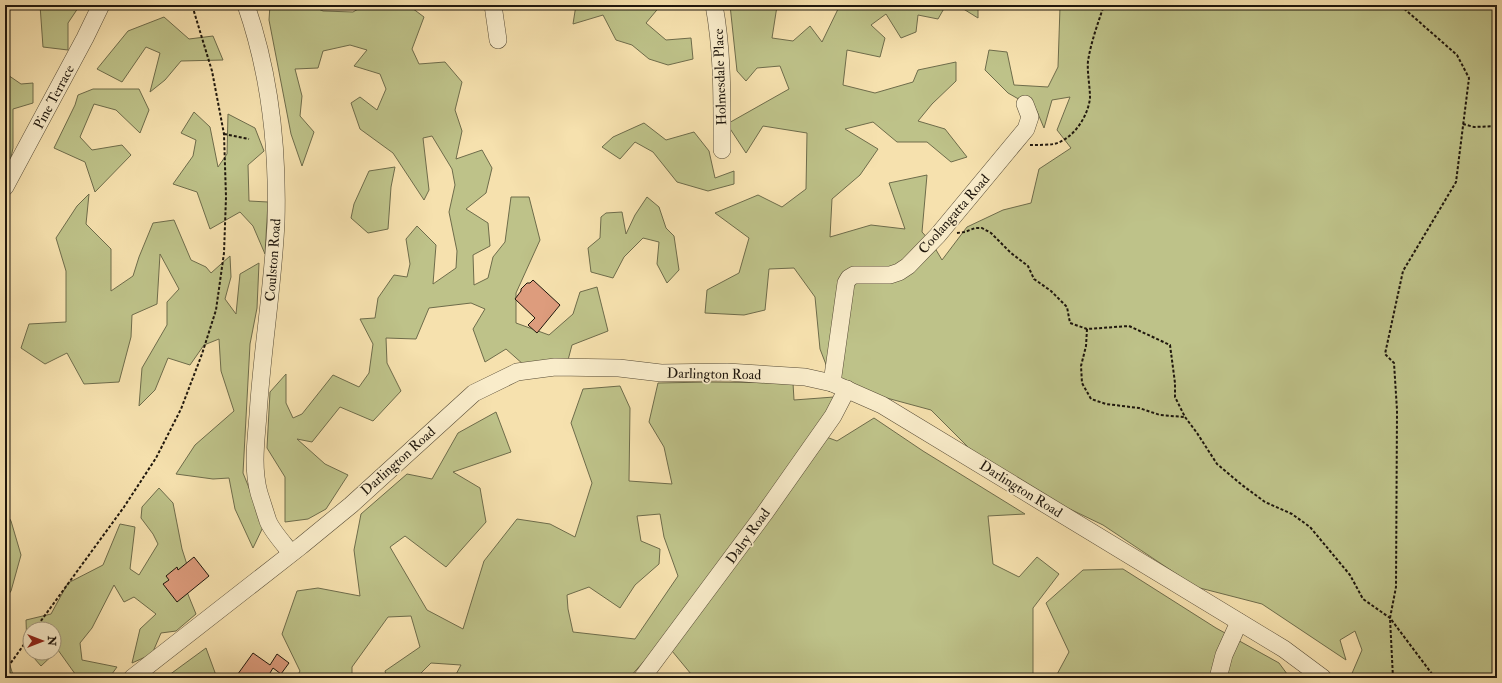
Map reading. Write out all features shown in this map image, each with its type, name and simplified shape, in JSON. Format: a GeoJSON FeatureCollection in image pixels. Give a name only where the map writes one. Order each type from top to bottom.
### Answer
{"type":"FeatureCollection","features":[{"type":"Feature","properties":{"kind":"street","name":"Pine Terrace"},"geometry":{"type":"LineString","coordinates":[[5,187],[102,5]]}},
{"type":"Feature","properties":{"kind":"street","name":"Coulston Road"},"geometry":{"type":"LineString","coordinates":[[246,5],[252,21],[266,83],[275,157],[276,222],[269,309],[259,389],[254,467],[259,492],[269,522],[296,550]]}},
{"type":"Feature","properties":{"kind":"street"},"geometry":{"type":"LineString","coordinates":[[493,5],[498,40]]}},
{"type":"Feature","properties":{"kind":"street","name":"Holmesdale Place"},"geometry":{"type":"LineString","coordinates":[[714,5],[718,24],[721,60],[722,150]]}},
{"type":"Feature","properties":{"kind":"street","name":"Coolangatta Road"},"geometry":{"type":"LineString","coordinates":[[846,283],[854,275],[890,275],[899,272],[908,266],[938,235],[1021,135],[1029,122],[1028,110],[1025,104]]}},
{"type":"Feature","properties":{"kind":"street","name":"Dalry Road"},"geometry":{"type":"LineString","coordinates":[[642,678],[764,514],[833,416],[839,386],[846,283]]}},
{"type":"Feature","properties":{"kind":"street","name":"Darlington Road"},"geometry":{"type":"LineString","coordinates":[[132,678],[296,550],[351,505],[474,393],[517,372],[555,367],[619,368],[662,373],[727,372],[805,377],[839,386],[882,405],[1284,649],[1323,678]]}},
{"type":"Feature","properties":{"kind":"street"},"geometry":{"type":"LineString","coordinates":[[1218,678],[1224,655],[1240,622]]}},
{"type":"Feature","properties":{"kind":"path"},"geometry":{"type":"LineString","coordinates":[[41,621],[124,507],[156,458],[181,409],[202,354],[216,310],[224,253],[226,197],[224,134],[212,71],[192,5]]}},
{"type":"Feature","properties":{"kind":"path"},"geometry":{"type":"LineString","coordinates":[[1013,143],[1028,146],[1055,144],[1063,140],[1084,120],[1090,98],[1088,62],[1104,5]]}},
{"type":"Feature","properties":{"kind":"path"},"geometry":{"type":"LineString","coordinates":[[1393,678],[1390,618],[1396,587],[1397,410],[1394,363],[1386,354],[1403,271],[1456,182],[1469,78],[1457,55],[1400,5]]}},
{"type":"Feature","properties":{"kind":"path"},"geometry":{"type":"LineString","coordinates":[[1463,124],[1474,127],[1497,126]]}},
{"type":"Feature","properties":{"kind":"path"},"geometry":{"type":"LineString","coordinates":[[224,134],[249,139]]}},
{"type":"Feature","properties":{"kind":"path"},"geometry":{"type":"LineString","coordinates":[[938,235],[965,232],[975,228],[982,228],[991,233],[1011,253],[1028,266],[1034,279],[1052,292],[1067,307],[1070,322],[1087,329],[1129,326],[1170,345],[1175,383],[1175,397],[1185,417],[1217,464],[1265,502],[1292,514],[1310,528],[1350,575],[1363,598],[1390,618],[1435,678]]}},
{"type":"Feature","properties":{"kind":"path"},"geometry":{"type":"LineString","coordinates":[[1087,329],[1086,346],[1081,366],[1082,383],[1091,398],[1106,404],[1139,408],[1160,415],[1185,417]]}},
{"type":"Feature","properties":{"kind":"path"},"geometry":{"type":"LineString","coordinates":[[5,671],[22,647]]}},
{"type":"Feature","properties":{"kind":"green space"},"geometry":{"type":"Polygon","coordinates":[[[40,5],[80,5],[68,23],[68,50],[43,47],[40,5]]]}},
{"type":"Feature","properties":{"kind":"green space"},"geometry":{"type":"Polygon","coordinates":[[[270,5],[310,5],[323,11],[353,12],[365,5],[408,5],[424,17],[412,49],[419,64],[445,62],[462,82],[455,110],[462,131],[456,159],[482,150],[492,168],[486,193],[466,209],[488,223],[490,246],[473,255],[474,285],[488,278],[493,257],[505,242],[511,197],[529,197],[540,240],[516,293],[516,323],[549,335],[573,314],[580,292],[597,287],[608,331],[572,345],[568,360],[524,365],[506,349],[485,362],[473,329],[485,309],[471,303],[429,308],[416,339],[386,338],[387,363],[401,391],[373,421],[340,407],[312,442],[297,439],[325,464],[348,475],[326,509],[308,519],[285,522],[285,477],[267,448],[270,392],[286,374],[286,403],[293,418],[302,414],[333,375],[359,387],[369,373],[373,344],[360,319],[375,318],[378,298],[394,275],[407,277],[410,264],[406,239],[417,226],[436,245],[433,284],[456,268],[457,251],[449,212],[455,185],[452,169],[432,136],[423,138],[429,190],[424,200],[393,153],[360,129],[351,103],[360,97],[377,110],[386,89],[380,74],[354,66],[367,50],[350,45],[323,51],[318,68],[295,69],[302,96],[300,116],[314,132],[302,166],[291,134],[269,20],[270,5]]]}},
{"type":"Feature","properties":{"kind":"green space"},"geometry":{"type":"Polygon","coordinates":[[[576,5],[661,5],[646,23],[666,40],[691,38],[693,59],[668,65],[649,59],[632,45],[616,40],[603,15],[573,24],[576,5]]]}},
{"type":"Feature","properties":{"kind":"green space"},"geometry":{"type":"Polygon","coordinates":[[[730,5],[779,5],[777,6],[772,38],[793,41],[810,26],[822,42],[840,5],[946,5],[938,19],[918,15],[916,32],[901,38],[886,14],[871,25],[885,38],[880,57],[847,50],[843,85],[875,93],[913,82],[918,70],[956,62],[956,81],[932,104],[918,121],[945,129],[967,157],[951,162],[927,142],[897,142],[873,122],[845,129],[878,149],[860,175],[832,199],[830,237],[871,225],[905,229],[889,183],[927,175],[922,232],[932,243],[942,260],[967,227],[1003,210],[1031,203],[1039,169],[1071,148],[1057,130],[1070,97],[1052,100],[1044,128],[1036,109],[1008,93],[985,70],[989,50],[1007,52],[1014,85],[1048,87],[1058,67],[1060,7],[1055,5],[1497,5],[1497,678],[1350,678],[1362,650],[1355,631],[1340,640],[1346,660],[1262,604],[1196,587],[1103,525],[1024,487],[969,448],[931,410],[872,394],[832,380],[820,349],[815,297],[794,268],[769,269],[765,310],[744,315],[705,313],[707,290],[739,273],[749,238],[715,213],[758,195],[782,207],[806,189],[807,133],[763,126],[746,153],[727,124],[789,89],[780,66],[757,68],[746,81],[737,71],[730,5]]]}},
{"type":"Feature","properties":{"kind":"green space"},"geometry":{"type":"Polygon","coordinates":[[[957,5],[978,5],[978,18],[957,5]]]}},
{"type":"Feature","properties":{"kind":"green space"},"geometry":{"type":"Polygon","coordinates":[[[164,17],[189,39],[213,36],[223,60],[181,61],[165,80],[150,92],[160,53],[146,47],[122,82],[97,69],[128,31],[164,17]]]}},
{"type":"Feature","properties":{"kind":"green space"},"geometry":{"type":"Polygon","coordinates":[[[5,73],[21,84],[33,83],[33,103],[13,109],[13,148],[5,186],[5,73]]]}},
{"type":"Feature","properties":{"kind":"green space"},"geometry":{"type":"Polygon","coordinates":[[[93,89],[139,89],[149,110],[140,133],[116,110],[94,104],[80,137],[92,150],[122,145],[131,155],[95,192],[85,162],[54,148],[75,105],[78,95],[93,89]]]}},
{"type":"Feature","properties":{"kind":"green space"},"geometry":{"type":"Polygon","coordinates":[[[194,112],[210,127],[218,167],[227,154],[228,114],[255,128],[264,151],[248,165],[249,201],[268,202],[265,254],[253,226],[240,212],[210,229],[197,192],[173,184],[193,156],[196,140],[181,133],[194,112]]]}},
{"type":"Feature","properties":{"kind":"green space"},"geometry":{"type":"Polygon","coordinates":[[[644,123],[666,140],[694,132],[709,151],[715,178],[734,171],[734,184],[708,191],[677,182],[653,152],[635,142],[620,159],[602,147],[613,137],[644,123]]]}},
{"type":"Feature","properties":{"kind":"green space"},"geometry":{"type":"Polygon","coordinates":[[[395,167],[391,187],[388,229],[368,233],[351,218],[354,204],[369,171],[395,167]]]}},
{"type":"Feature","properties":{"kind":"green space"},"geometry":{"type":"Polygon","coordinates":[[[89,194],[86,224],[111,249],[111,291],[133,276],[153,223],[174,220],[191,260],[206,267],[211,273],[230,256],[231,277],[225,299],[236,314],[240,274],[259,263],[257,308],[250,344],[243,473],[264,525],[253,548],[235,509],[229,478],[213,479],[176,474],[195,445],[234,411],[221,371],[219,339],[204,345],[190,365],[168,358],[155,390],[139,406],[142,368],[167,325],[167,302],[179,289],[160,254],[157,304],[132,315],[131,337],[119,382],[84,384],[67,353],[45,364],[21,348],[29,324],[66,322],[66,271],[56,238],[77,206],[89,194]]]}},
{"type":"Feature","properties":{"kind":"green space"},"geometry":{"type":"Polygon","coordinates":[[[647,197],[659,207],[666,228],[674,236],[679,270],[667,283],[657,264],[659,242],[643,238],[624,257],[613,278],[591,272],[588,248],[600,238],[601,217],[606,213],[622,212],[626,234],[635,215],[647,197]]]}},
{"type":"Feature","properties":{"kind":"green space"},"geometry":{"type":"Polygon","coordinates":[[[658,383],[793,383],[794,400],[834,397],[821,435],[837,441],[874,418],[923,451],[1025,514],[988,516],[993,564],[1019,577],[1037,557],[1059,574],[1033,608],[1033,678],[698,678],[691,674],[663,640],[629,678],[454,678],[461,665],[431,663],[416,678],[387,678],[385,671],[420,647],[411,616],[388,617],[352,667],[352,678],[296,678],[300,671],[282,634],[297,591],[318,588],[360,596],[354,550],[361,514],[407,474],[432,479],[458,433],[496,412],[511,452],[453,472],[480,488],[486,522],[446,567],[405,536],[390,547],[427,610],[463,629],[484,561],[517,519],[550,524],[575,537],[592,483],[571,423],[583,389],[620,386],[630,408],[629,481],[672,484],[664,447],[649,422],[658,383]],[[660,514],[637,516],[641,541],[660,549],[659,564],[635,585],[620,608],[589,587],[567,595],[568,609],[573,632],[635,639],[678,576],[664,537],[660,514]]]}},
{"type":"Feature","properties":{"kind":"green space"},"geometry":{"type":"Polygon","coordinates":[[[159,488],[173,503],[182,549],[189,571],[185,587],[196,614],[176,631],[161,633],[152,654],[132,663],[140,629],[156,614],[134,597],[124,602],[114,585],[92,628],[80,643],[82,660],[117,667],[109,678],[78,678],[62,656],[62,621],[26,620],[51,614],[68,583],[103,565],[120,524],[135,527],[130,569],[139,575],[158,544],[153,534],[141,518],[142,507],[159,488]]]}},
{"type":"Feature","properties":{"kind":"green space"},"geometry":{"type":"Polygon","coordinates":[[[5,511],[11,521],[21,555],[11,591],[5,599],[5,511]]]}},
{"type":"Feature","properties":{"kind":"green space"},"geometry":{"type":"Polygon","coordinates":[[[1123,569],[1216,628],[1279,663],[1290,678],[1055,678],[1069,652],[1046,603],[1083,570],[1123,569]]]}},
{"type":"Feature","properties":{"kind":"green space"},"geometry":{"type":"Polygon","coordinates":[[[206,648],[217,678],[165,678],[206,648]]]}},
{"type":"Feature","properties":{"kind":"green space"},"geometry":{"type":"Polygon","coordinates":[[[5,650],[14,678],[5,678],[5,650]]]}},
{"type":"Feature","properties":{"kind":"green space"},"geometry":{"type":"Polygon","coordinates":[[[37,661],[46,661],[41,666],[37,661]]]}},
{"type":"Feature","properties":{"kind":"building"},"geometry":{"type":"Polygon","coordinates":[[[533,280],[560,305],[537,333],[528,325],[535,318],[515,299],[521,289],[533,280]]]}},
{"type":"Feature","properties":{"kind":"building"},"geometry":{"type":"Polygon","coordinates":[[[194,557],[209,576],[177,602],[163,584],[169,580],[166,576],[177,567],[178,570],[194,557]]]}},
{"type":"Feature","properties":{"kind":"building"},"geometry":{"type":"Polygon","coordinates":[[[253,653],[270,665],[277,654],[289,663],[281,674],[273,668],[267,678],[235,678],[253,653]]]}}]}
